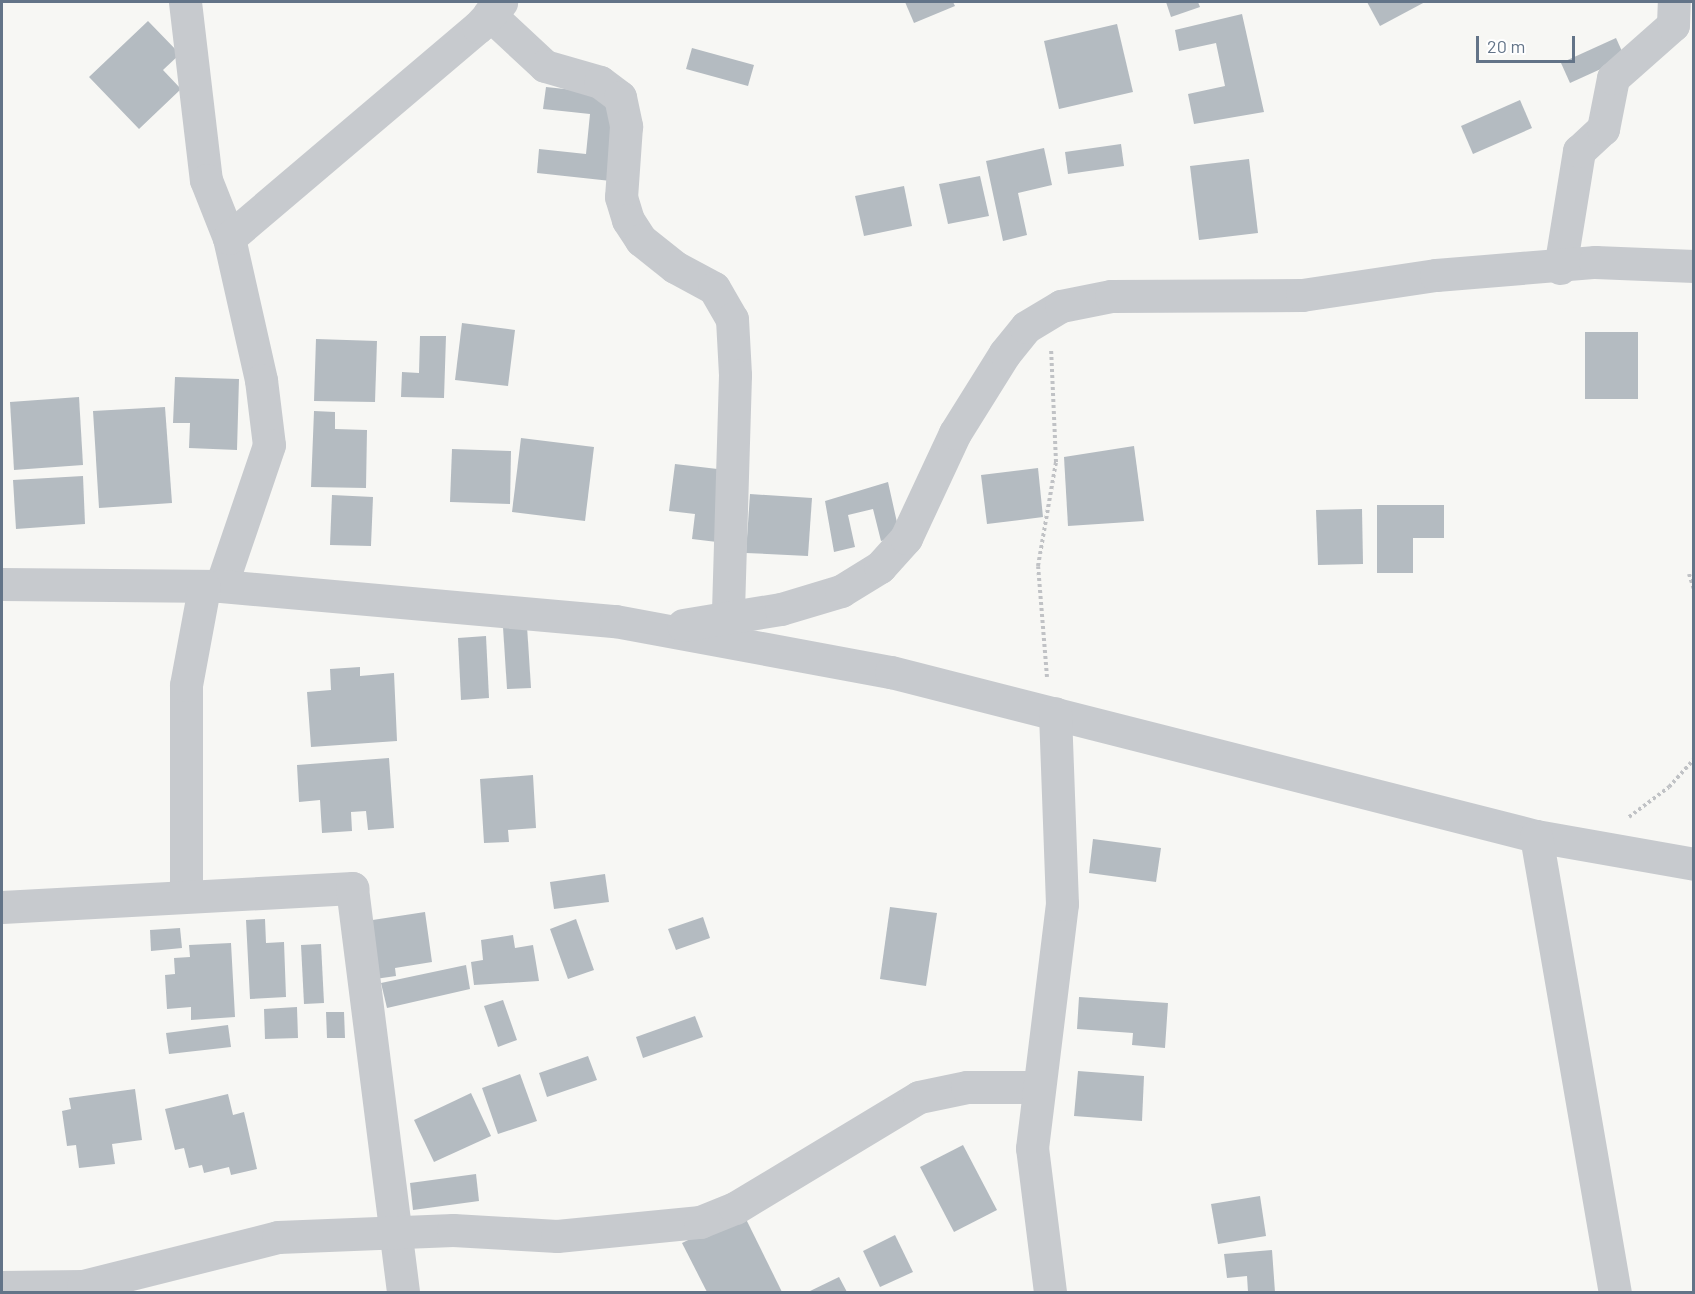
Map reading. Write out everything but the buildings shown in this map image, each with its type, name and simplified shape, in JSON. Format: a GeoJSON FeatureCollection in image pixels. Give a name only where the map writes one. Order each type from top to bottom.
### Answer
{"type":"FeatureCollection","features":[{"type":"Feature","properties":{"kind":"street"},"geometry":{"type":"LineString","coordinates":[[184,2],[206,180],[229,238],[261,380],[269,444],[212,587],[186,685],[186,894]]}},
{"type":"Feature","properties":{"kind":"street"},"geometry":{"type":"LineString","coordinates":[[1560,268],[1579,151],[1603,129],[1613,78],[1673,25],[1674,2]]}},
{"type":"Feature","properties":{"kind":"street"},"geometry":{"type":"LineString","coordinates":[[229,238],[495,8],[545,66],[600,82],[620,97],[626,126],[621,196],[627,220],[641,240],[666,260],[714,288],[732,319],[735,387],[728,618]]}},
{"type":"Feature","properties":{"kind":"street"},"geometry":{"type":"LineString","coordinates":[[660,629],[728,618],[841,591],[880,567],[906,537],[955,433],[1005,353],[1026,327],[1049,311],[1111,296],[1302,295],[1436,275],[1635,261],[1694,266]]}},
{"type":"Feature","properties":{"kind":"street"},"geometry":{"type":"LineString","coordinates":[[2,584],[212,587],[660,629],[891,672],[1536,836],[1694,864]]}},
{"type":"Feature","properties":{"kind":"street"},"geometry":{"type":"LineString","coordinates":[[1050,712],[1062,904],[1036,1087],[1036,1213],[1050,1293]]}},
{"type":"Feature","properties":{"kind":"street"},"geometry":{"type":"LineString","coordinates":[[1536,836],[1615,1293]]}},
{"type":"Feature","properties":{"kind":"street"},"geometry":{"type":"LineString","coordinates":[[2,907],[186,894],[352,888],[403,1293]]}},
{"type":"Feature","properties":{"kind":"street"},"geometry":{"type":"LineString","coordinates":[[2,1287],[83,1286],[278,1237],[394,1230],[557,1236],[700,1222],[735,1208],[919,1097],[966,1087],[1036,1087]]}},
{"type":"Feature","properties":{"kind":"path"},"geometry":{"type":"LineString","coordinates":[[1049,311],[1056,462],[1039,549],[1050,712]]}},
{"type":"Feature","properties":{"kind":"path"},"geometry":{"type":"LineString","coordinates":[[1689,574],[1694,589]]}},
{"type":"Feature","properties":{"kind":"path"},"geometry":{"type":"LineString","coordinates":[[1590,846],[1669,787],[1694,759]]}}]}
